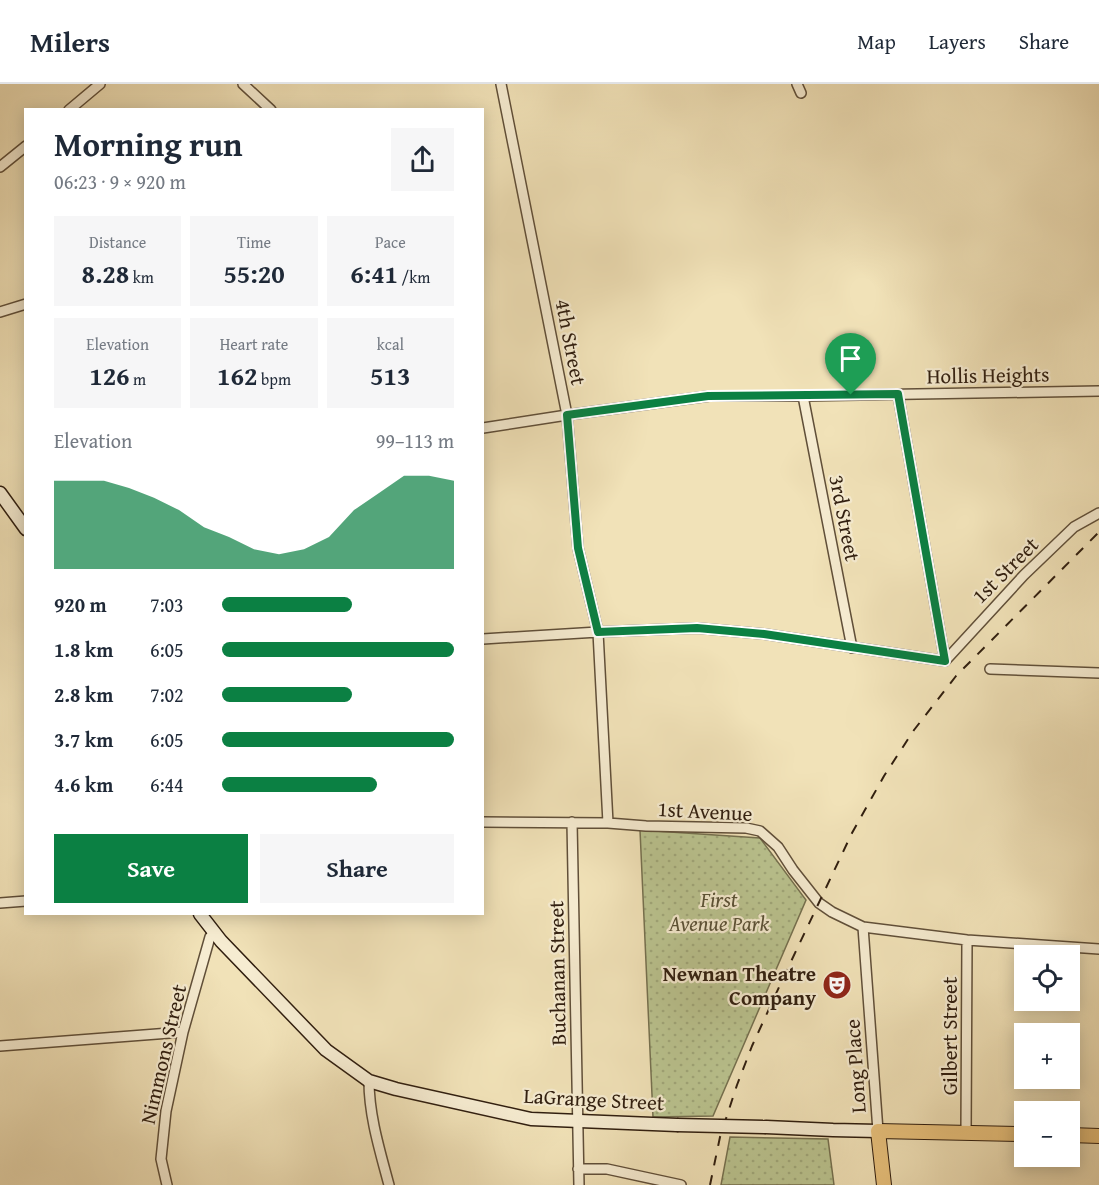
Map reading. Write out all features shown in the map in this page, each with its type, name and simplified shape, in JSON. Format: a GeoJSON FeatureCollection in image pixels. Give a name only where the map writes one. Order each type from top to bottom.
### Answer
{"type":"FeatureCollection","features":[{"type":"Feature","properties":{"kind":"main road","name":"LaGrange Street"},"geometry":{"type":"LineString","coordinates":[[878,1131],[1014,1134]]}},
{"type":"Feature","properties":{"kind":"main road"},"geometry":{"type":"LineString","coordinates":[[878,1131],[884,1185]]}},
{"type":"Feature","properties":{"kind":"main road"},"geometry":{"type":"LineString","coordinates":[[1080,1135],[1099,1136]]}},
{"type":"Feature","properties":{"kind":"street"},"geometry":{"type":"LineString","coordinates":[[71,108],[100,84]]}},
{"type":"Feature","properties":{"kind":"street"},"geometry":{"type":"LineString","coordinates":[[243,84],[269,108]]}},
{"type":"Feature","properties":{"kind":"street","name":"4th Street"},"geometry":{"type":"LineString","coordinates":[[501,84],[567,415],[578,548],[598,632],[608,823]]}},
{"type":"Feature","properties":{"kind":"street"},"geometry":{"type":"LineString","coordinates":[[0,167],[24,148]]}},
{"type":"Feature","properties":{"kind":"street"},"geometry":{"type":"LineString","coordinates":[[0,312],[24,305]]}},
{"type":"Feature","properties":{"kind":"street","name":"Hollis Heights"},"geometry":{"type":"LineString","coordinates":[[484,428],[708,396],[1099,391]]}},
{"type":"Feature","properties":{"kind":"street"},"geometry":{"type":"LineString","coordinates":[[484,639],[697,628],[764,634],[945,661],[898,394]]}},
{"type":"Feature","properties":{"kind":"street","name":"3rd Street"},"geometry":{"type":"LineString","coordinates":[[803,396],[852,648]]}},
{"type":"Feature","properties":{"kind":"street"},"geometry":{"type":"LineString","coordinates":[[0,493],[24,526]]}},
{"type":"Feature","properties":{"kind":"street","name":"1st Street"},"geometry":{"type":"LineString","coordinates":[[945,661],[1024,575],[1074,527],[1099,513]]}},
{"type":"Feature","properties":{"kind":"street"},"geometry":{"type":"LineString","coordinates":[[990,669],[1099,672]]}},
{"type":"Feature","properties":{"kind":"street","name":"1st Avenue"},"geometry":{"type":"LineString","coordinates":[[484,822],[572,822],[746,828],[760,831],[777,847],[819,903],[863,927],[967,940],[1099,949]]}},
{"type":"Feature","properties":{"kind":"street","name":"Buchanan Street"},"geometry":{"type":"LineString","coordinates":[[572,822],[579,1185]]}},
{"type":"Feature","properties":{"kind":"street"},"geometry":{"type":"LineString","coordinates":[[0,903],[24,901]]}},
{"type":"Feature","properties":{"kind":"street","name":"LaGrange Street"},"geometry":{"type":"LineString","coordinates":[[201,915],[215,933],[326,1050],[369,1081],[531,1119],[878,1131]]}},
{"type":"Feature","properties":{"kind":"street","name":"Long Place"},"geometry":{"type":"LineString","coordinates":[[863,927],[878,1131]]}},
{"type":"Feature","properties":{"kind":"street","name":"Nimmons Street"},"geometry":{"type":"LineString","coordinates":[[167,1185],[161,1159],[165,1121],[183,1032],[210,938],[215,933]]}},
{"type":"Feature","properties":{"kind":"street","name":"Gilbert Street"},"geometry":{"type":"LineString","coordinates":[[966,1133],[967,940]]}},
{"type":"Feature","properties":{"kind":"street"},"geometry":{"type":"LineString","coordinates":[[0,1046],[183,1032]]}},
{"type":"Feature","properties":{"kind":"street"},"geometry":{"type":"LineString","coordinates":[[369,1081],[369,1099],[389,1185]]}},
{"type":"Feature","properties":{"kind":"street"},"geometry":{"type":"LineString","coordinates":[[578,1169],[607,1169],[681,1185]]}},
{"type":"Feature","properties":{"kind":"green space","name":"First Avenue Park"},"geometry":{"type":"Polygon","coordinates":[[[640,830],[760,838],[806,900],[713,1116],[653,1117],[640,830]]]}},
{"type":"Feature","properties":{"kind":"green space"},"geometry":{"type":"Polygon","coordinates":[[[730,1137],[828,1139],[834,1185],[721,1185],[730,1137]]]}},
{"type":"Feature","properties":{"kind":"railway"},"geometry":{"type":"LineString","coordinates":[[710,1185],[720,1137],[752,1046],[852,833],[884,776],[914,730],[956,676],[1099,532]]}},
{"type":"Feature","properties":{"kind":"place","name":"Newnan Theatre Company"},"geometry":{"type":"Point","coordinates":[837,985]}},
{"type":"Feature","properties":{"kind":"route"},"geometry":{"type":"LineString","coordinates":[[898,394],[945,661],[764,634],[697,628],[598,632],[578,548],[567,415],[708,396],[851,395],[898,394]]}}]}
